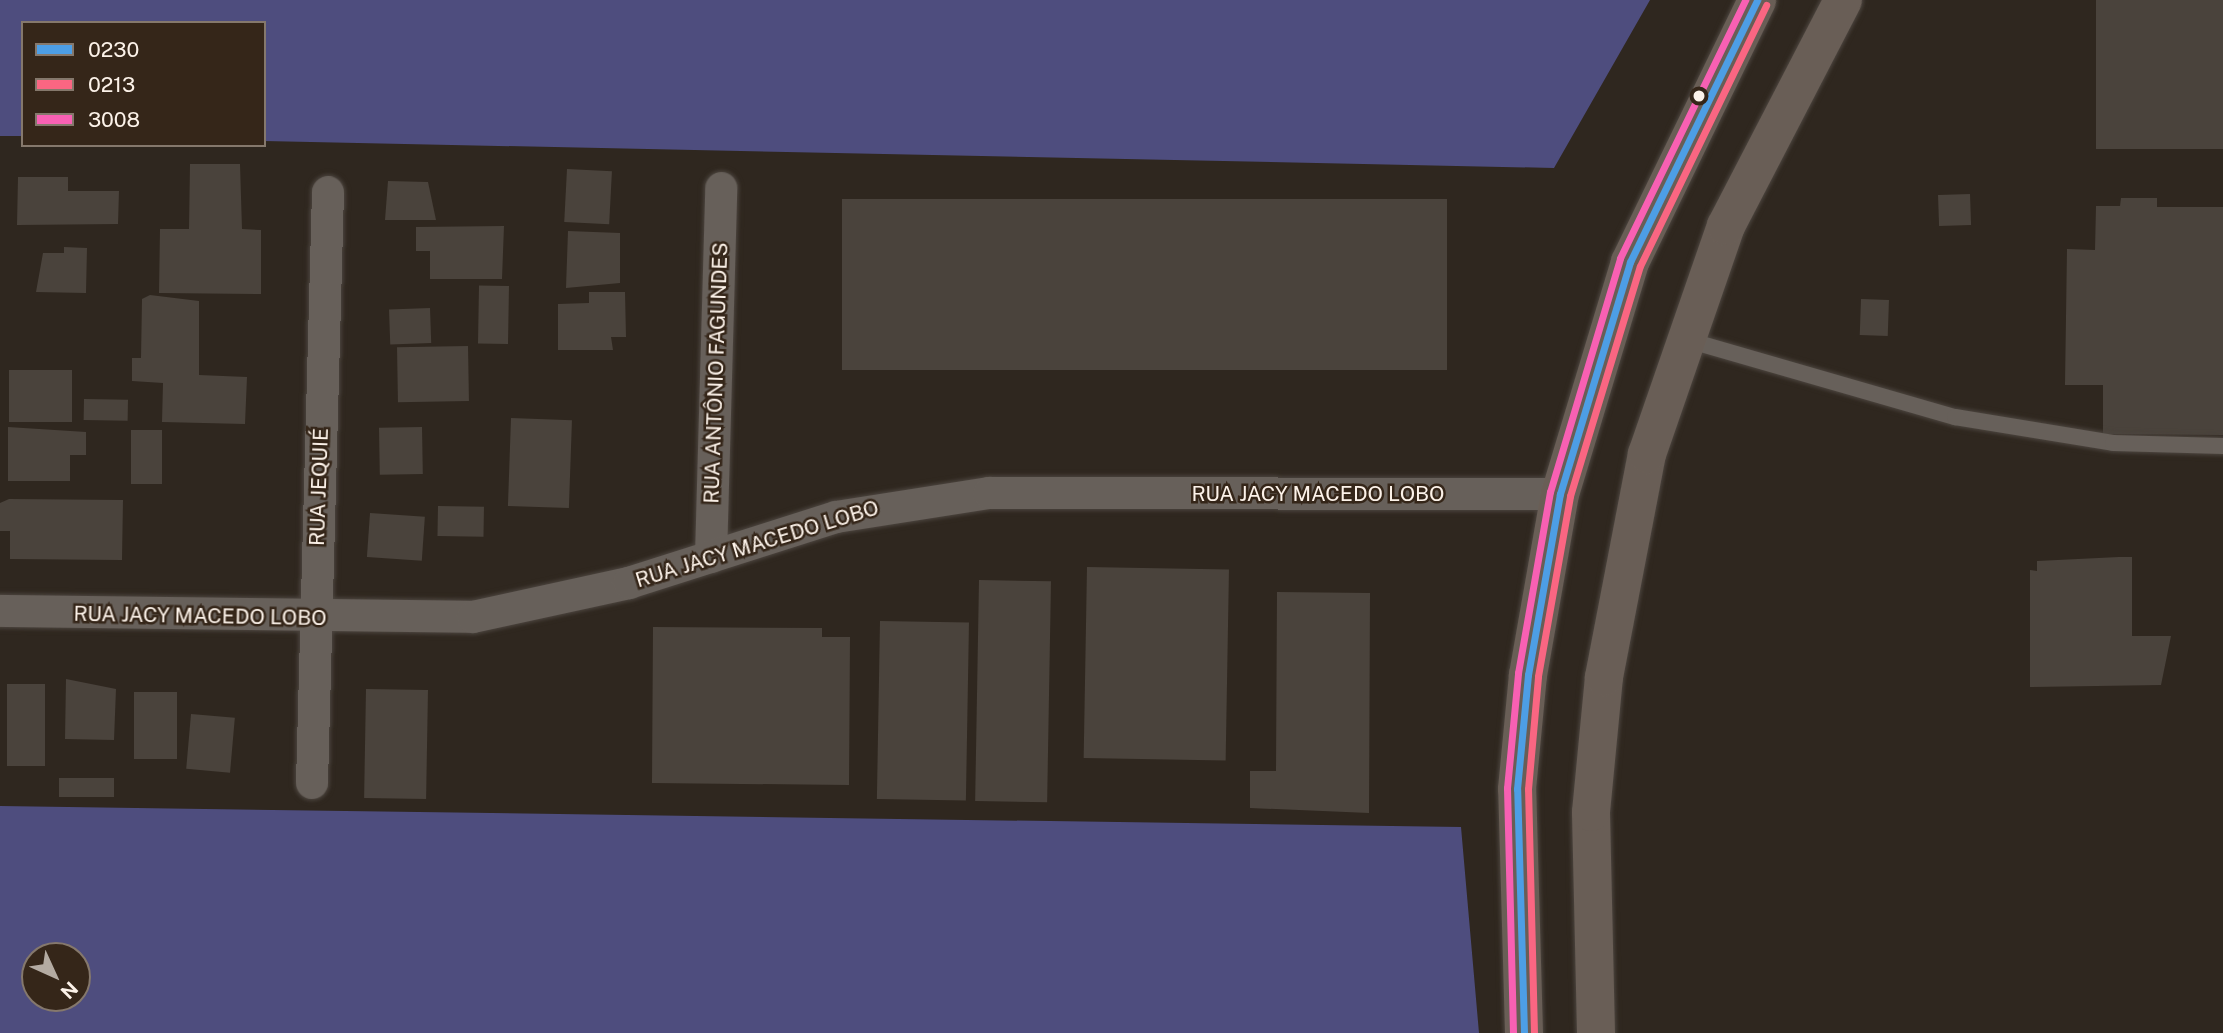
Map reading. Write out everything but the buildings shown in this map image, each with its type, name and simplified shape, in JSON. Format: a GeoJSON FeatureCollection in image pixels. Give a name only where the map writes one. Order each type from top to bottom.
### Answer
{"type":"FeatureCollection","features":[{"type":"Feature","properties":{"kind":"main road"},"geometry":{"type":"LineString","coordinates":[[1524,1033],[1517,789],[1528,675],[1560,494],[1630,262],[1757,0]]}},
{"type":"Feature","properties":{"kind":"main road"},"geometry":{"type":"LineString","coordinates":[[1596,1033],[1591,812],[1604,677],[1647,454],[1682,338],[1726,226],[1843,0]]}},
{"type":"Feature","properties":{"kind":"street","name":"RUA ANTÔNIO FAGUNDES"},"geometry":{"type":"LineString","coordinates":[[711,557],[721,188]]}},
{"type":"Feature","properties":{"kind":"street","name":"RUA JEQUIÉ"},"geometry":{"type":"LineString","coordinates":[[312,783],[328,192]]}},
{"type":"Feature","properties":{"kind":"street","name":"RUA JACY MACEDO LOBO"},"geometry":{"type":"LineString","coordinates":[[0,611],[315,618],[473,617],[711,557],[836,517],[977,494],[1560,494]]}},
{"type":"Feature","properties":{"kind":"lane"},"geometry":{"type":"LineString","coordinates":[[1682,338],[1955,417],[2113,443],[2223,446]]}},
{"type":"Feature","properties":{"kind":"shaded area"},"geometry":{"type":"Polygon","coordinates":[[[0,0],[1650,0],[1554,168],[266,141],[266,21],[21,21],[21,136],[0,136],[0,0]]]}},
{"type":"Feature","properties":{"kind":"shaded area"},"geometry":{"type":"Polygon","coordinates":[[[0,806],[1461,827],[1479,1033],[0,1033],[0,806]]]}},
{"type":"Feature","properties":{"kind":"transit line","name":"3008"},"geometry":{"type":"LineString","coordinates":[[1513,1033],[1507,788],[1518,673],[1550,492],[1620,258],[1745,0]]}},
{"type":"Feature","properties":{"kind":"transit line","name":"0230"},"geometry":{"type":"LineString","coordinates":[[1524,1033],[1517,789],[1528,675],[1560,494],[1630,262],[1757,0]]}},
{"type":"Feature","properties":{"kind":"transit line","name":"0213"},"geometry":{"type":"LineString","coordinates":[[1534,1033],[1528,789],[1538,676],[1570,496],[1640,266],[1766,5]]}}]}
